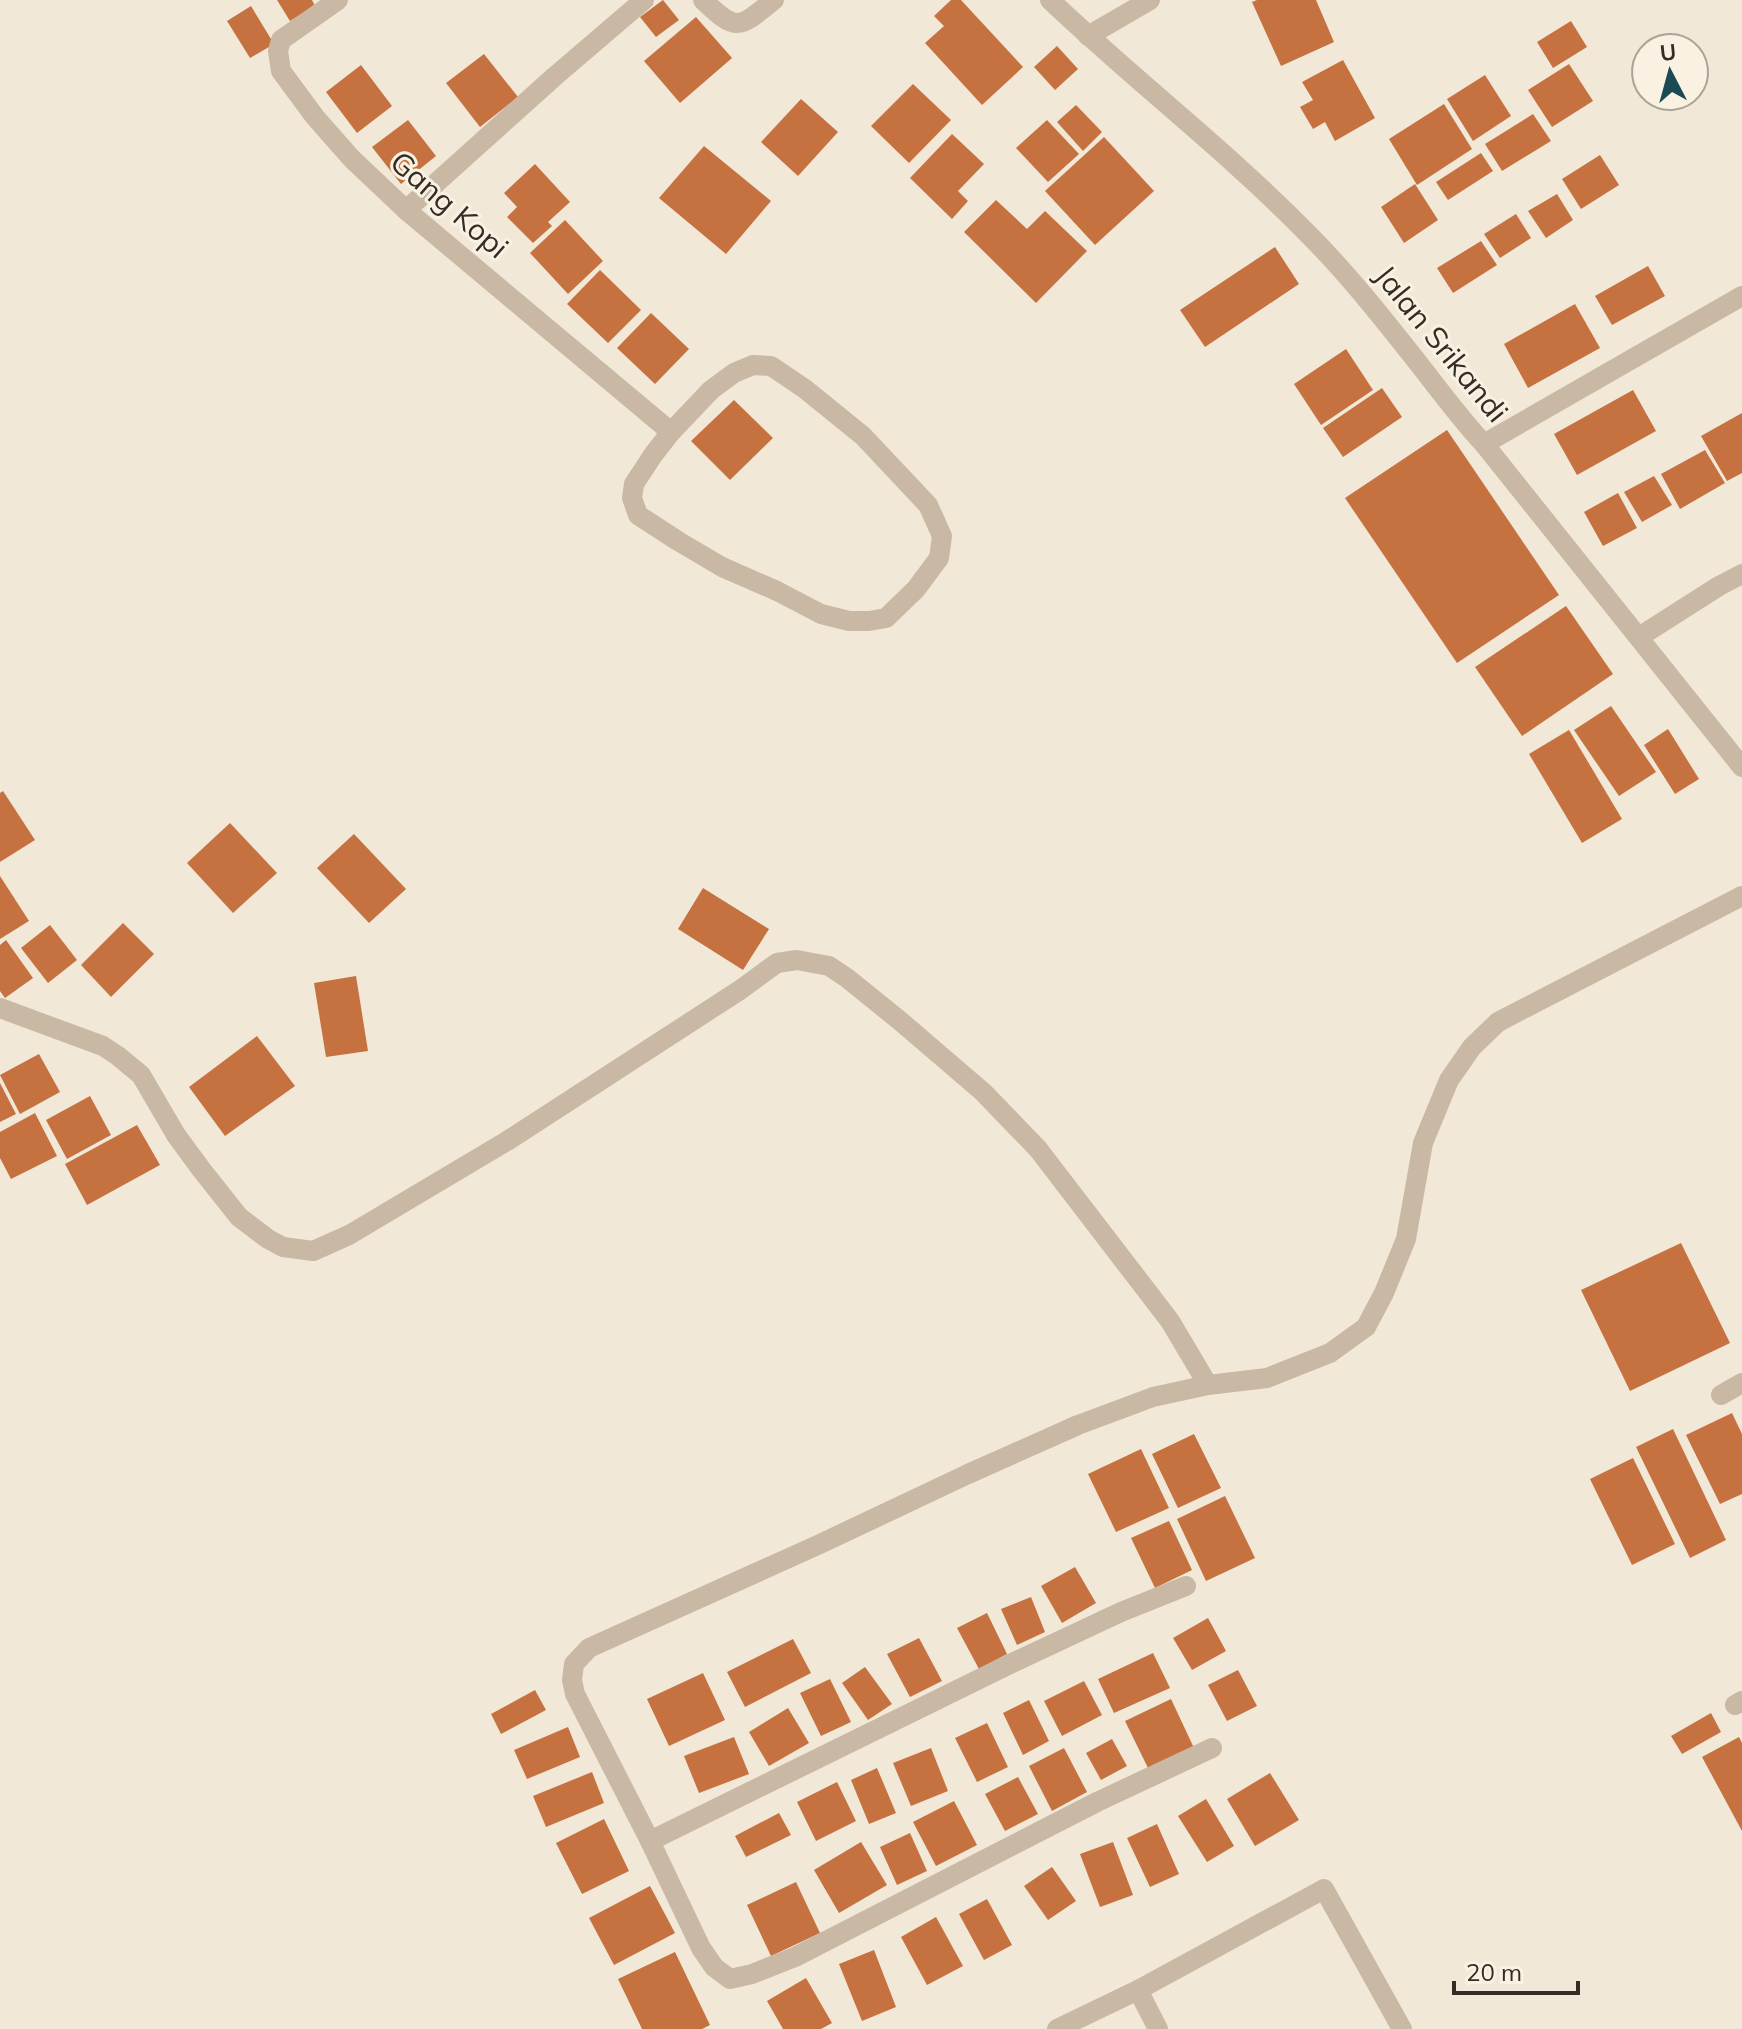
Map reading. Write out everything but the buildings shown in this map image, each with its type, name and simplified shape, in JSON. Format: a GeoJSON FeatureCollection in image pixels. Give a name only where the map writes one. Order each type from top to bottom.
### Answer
{"type":"FeatureCollection","features":[{"type":"Feature","properties":{"kind":"street","name":"Gang Kopi"},"geometry":{"type":"LineString","coordinates":[[338,0],[281,40],[278,51],[281,71],[315,117],[352,159],[406,210],[671,432]]}},
{"type":"Feature","properties":{"kind":"street"},"geometry":{"type":"LineString","coordinates":[[406,210],[644,0]]}},
{"type":"Feature","properties":{"kind":"street"},"geometry":{"type":"LineString","coordinates":[[703,0],[725,21],[734,23],[745,22],[774,0]]}},
{"type":"Feature","properties":{"kind":"street","name":"Jalan Srikandi"},"geometry":{"type":"LineString","coordinates":[[1050,0],[1200,131],[1308,233],[1359,289],[1742,767]]}},
{"type":"Feature","properties":{"kind":"street"},"geometry":{"type":"LineString","coordinates":[[1088,36],[1150,0]]}},
{"type":"Feature","properties":{"kind":"street"},"geometry":{"type":"LineString","coordinates":[[1484,444],[1742,296]]}},
{"type":"Feature","properties":{"kind":"street"},"geometry":{"type":"LineString","coordinates":[[753,365],[771,366],[863,436],[928,505],[942,536],[939,558],[916,589],[886,618],[849,621],[821,614],[722,567],[638,515],[632,498],[634,484],[671,432],[711,390],[734,373],[753,365]]}},
{"type":"Feature","properties":{"kind":"street"},"geometry":{"type":"LineString","coordinates":[[1639,637],[1742,574]]}},
{"type":"Feature","properties":{"kind":"street"},"geometry":{"type":"LineString","coordinates":[[1212,1748],[1097,1802],[795,1957],[730,1979],[714,1967],[701,1948],[575,1694],[572,1680],[574,1664],[589,1648],[1078,1425],[1153,1397],[1208,1385],[1267,1378],[1330,1353],[1366,1327],[1384,1293],[1406,1239],[1423,1143],[1449,1080],[1472,1047],[1498,1022],[1742,896]]}},
{"type":"Feature","properties":{"kind":"street"},"geometry":{"type":"LineString","coordinates":[[0,1008],[103,1046],[118,1056],[141,1075],[176,1135],[239,1217],[283,1247],[313,1251],[349,1235],[507,1141],[777,963],[797,960],[829,966],[899,1020],[983,1092],[1038,1149],[1170,1321],[1208,1385]]}},
{"type":"Feature","properties":{"kind":"street"},"geometry":{"type":"LineString","coordinates":[[1721,1395],[1742,1383]]}},
{"type":"Feature","properties":{"kind":"street"},"geometry":{"type":"LineString","coordinates":[[650,1841],[1010,1664],[1121,1612],[1186,1586]]}},
{"type":"Feature","properties":{"kind":"street"},"geometry":{"type":"LineString","coordinates":[[1057,2029],[1138,1990],[1324,1889],[1402,2029]]}},
{"type":"Feature","properties":{"kind":"street"},"geometry":{"type":"LineString","coordinates":[[1138,1990],[1158,2029]]}}]}
